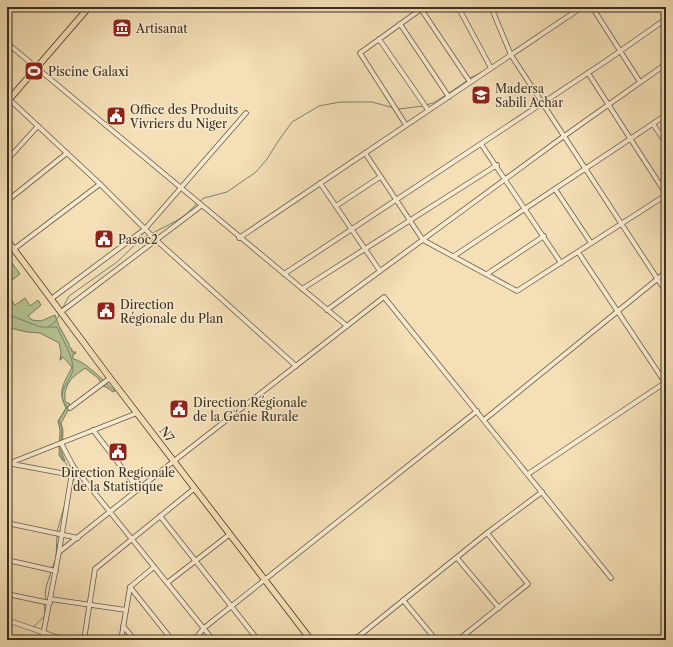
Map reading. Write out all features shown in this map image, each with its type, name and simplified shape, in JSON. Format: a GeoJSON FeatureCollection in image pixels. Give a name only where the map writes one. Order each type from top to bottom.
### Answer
{"type":"FeatureCollection","features":[{"type":"Feature","properties":{"kind":"main road"},"geometry":{"type":"LineString","coordinates":[[8,100],[89,7]]}},
{"type":"Feature","properties":{"kind":"main road","name":"N7"},"geometry":{"type":"LineString","coordinates":[[7,240],[110,378],[311,640]]}},
{"type":"Feature","properties":{"kind":"street"},"geometry":{"type":"LineString","coordinates":[[458,7],[491,68]]}},
{"type":"Feature","properties":{"kind":"street"},"geometry":{"type":"LineString","coordinates":[[239,238],[582,7]]}},
{"type":"Feature","properties":{"kind":"street"},"geometry":{"type":"LineString","coordinates":[[592,7],[640,82]]}},
{"type":"Feature","properties":{"kind":"street"},"geometry":{"type":"LineString","coordinates":[[661,7],[666,14]]}},
{"type":"Feature","properties":{"kind":"street"},"geometry":{"type":"LineString","coordinates":[[406,125],[360,52],[423,8],[470,82]]}},
{"type":"Feature","properties":{"kind":"street"},"geometry":{"type":"LineString","coordinates":[[493,8],[511,55],[666,292]]}},
{"type":"Feature","properties":{"kind":"street"},"geometry":{"type":"LineString","coordinates":[[284,274],[621,51],[666,19]]}},
{"type":"Feature","properties":{"kind":"street"},"geometry":{"type":"LineString","coordinates":[[400,24],[448,97]]}},
{"type":"Feature","properties":{"kind":"street"},"geometry":{"type":"LineString","coordinates":[[379,39],[428,110]]}},
{"type":"Feature","properties":{"kind":"street"},"geometry":{"type":"LineString","coordinates":[[7,43],[239,238],[347,326]]}},
{"type":"Feature","properties":{"kind":"street"},"geometry":{"type":"LineString","coordinates":[[327,310],[666,64]]}},
{"type":"Feature","properties":{"kind":"street"},"geometry":{"type":"LineString","coordinates":[[364,153],[424,240],[517,291],[666,195],[588,73]]}},
{"type":"Feature","properties":{"kind":"street"},"geometry":{"type":"LineString","coordinates":[[8,100],[100,184],[156,240],[296,366]]}},
{"type":"Feature","properties":{"kind":"street"},"geometry":{"type":"LineString","coordinates":[[52,299],[145,229],[246,113]]}},
{"type":"Feature","properties":{"kind":"street"},"geometry":{"type":"LineString","coordinates":[[454,256],[666,115]]}},
{"type":"Feature","properties":{"kind":"street"},"geometry":{"type":"LineString","coordinates":[[653,124],[665,140]]}},
{"type":"Feature","properties":{"kind":"street"},"geometry":{"type":"LineString","coordinates":[[7,160],[38,126]]}},
{"type":"Feature","properties":{"kind":"street"},"geometry":{"type":"LineString","coordinates":[[481,144],[497,165],[561,263]]}},
{"type":"Feature","properties":{"kind":"street"},"geometry":{"type":"LineString","coordinates":[[7,200],[67,153]]}},
{"type":"Feature","properties":{"kind":"street"},"geometry":{"type":"LineString","coordinates":[[302,289],[497,165]]}},
{"type":"Feature","properties":{"kind":"street"},"geometry":{"type":"LineString","coordinates":[[336,206],[380,177]]}},
{"type":"Feature","properties":{"kind":"street"},"geometry":{"type":"LineString","coordinates":[[320,183],[380,272]]}},
{"type":"Feature","properties":{"kind":"street"},"geometry":{"type":"LineString","coordinates":[[14,249],[100,184]]}},
{"type":"Feature","properties":{"kind":"street"},"geometry":{"type":"LineString","coordinates":[[555,189],[591,243]]}},
{"type":"Feature","properties":{"kind":"street"},"geometry":{"type":"LineString","coordinates":[[61,312],[201,206]]}},
{"type":"Feature","properties":{"kind":"street"},"geometry":{"type":"LineString","coordinates":[[487,274],[544,236]]}},
{"type":"Feature","properties":{"kind":"street"},"geometry":{"type":"LineString","coordinates":[[528,474],[666,383],[578,252]]}},
{"type":"Feature","properties":{"kind":"street"},"geometry":{"type":"LineString","coordinates":[[484,420],[666,272]]}},
{"type":"Feature","properties":{"kind":"street"},"geometry":{"type":"LineString","coordinates":[[59,552],[384,297],[611,578]]}},
{"type":"Feature","properties":{"kind":"street"},"geometry":{"type":"LineString","coordinates":[[70,408],[110,378]]}},
{"type":"Feature","properties":{"kind":"street"},"geometry":{"type":"LineString","coordinates":[[194,640],[204,628],[231,606],[477,411]]}},
{"type":"Feature","properties":{"kind":"street"},"geometry":{"type":"LineString","coordinates":[[9,463],[137,413]]}},
{"type":"Feature","properties":{"kind":"street"},"geometry":{"type":"LineString","coordinates":[[93,430],[139,490]]}},
{"type":"Feature","properties":{"kind":"street"},"geometry":{"type":"LineString","coordinates":[[61,443],[73,466],[213,640]]}},
{"type":"Feature","properties":{"kind":"street"},"geometry":{"type":"LineString","coordinates":[[9,463],[72,475]]}},
{"type":"Feature","properties":{"kind":"street"},"geometry":{"type":"LineString","coordinates":[[42,640],[56,571],[73,466]]}},
{"type":"Feature","properties":{"kind":"street"},"geometry":{"type":"LineString","coordinates":[[84,640],[95,569],[195,488]]}},
{"type":"Feature","properties":{"kind":"street"},"geometry":{"type":"LineString","coordinates":[[354,640],[542,492]]}},
{"type":"Feature","properties":{"kind":"street"},"geometry":{"type":"LineString","coordinates":[[160,516],[258,640]]}},
{"type":"Feature","properties":{"kind":"street"},"geometry":{"type":"LineString","coordinates":[[7,523],[78,538]]}},
{"type":"Feature","properties":{"kind":"street"},"geometry":{"type":"LineString","coordinates":[[458,640],[528,584],[488,533]]}},
{"type":"Feature","properties":{"kind":"street"},"geometry":{"type":"LineString","coordinates":[[167,583],[230,534]]}},
{"type":"Feature","properties":{"kind":"street"},"geometry":{"type":"LineString","coordinates":[[457,558],[499,608]]}},
{"type":"Feature","properties":{"kind":"street"},"geometry":{"type":"LineString","coordinates":[[7,560],[56,571]]}},
{"type":"Feature","properties":{"kind":"street"},"geometry":{"type":"LineString","coordinates":[[121,640],[130,587],[154,567]]}},
{"type":"Feature","properties":{"kind":"street"},"geometry":{"type":"LineString","coordinates":[[130,587],[172,640]]}},
{"type":"Feature","properties":{"kind":"street"},"geometry":{"type":"LineString","coordinates":[[7,594],[50,601],[126,610]]}},
{"type":"Feature","properties":{"kind":"street"},"geometry":{"type":"LineString","coordinates":[[403,600],[436,640]]}},
{"type":"Feature","properties":{"kind":"street"},"geometry":{"type":"LineString","coordinates":[[7,620],[64,640]]}},
{"type":"Feature","properties":{"kind":"street"},"geometry":{"type":"LineString","coordinates":[[123,626],[135,640]]}},
{"type":"Feature","properties":{"kind":"green space"},"geometry":{"type":"Polygon","coordinates":[[[7,256],[20,274],[7,284],[7,256]]]}},
{"type":"Feature","properties":{"kind":"green space"},"geometry":{"type":"Polygon","coordinates":[[[7,294],[15,305],[25,298],[30,306],[38,300],[41,305],[28,316],[32,320],[41,321],[55,315],[69,344],[69,347],[72,349],[72,352],[76,352],[73,354],[73,359],[78,360],[89,367],[115,391],[113,392],[103,386],[98,378],[85,368],[71,379],[65,392],[65,401],[66,403],[69,403],[70,407],[61,423],[63,431],[62,453],[65,461],[63,461],[59,455],[60,430],[58,421],[66,408],[63,402],[62,392],[64,383],[72,367],[63,357],[60,360],[61,352],[59,343],[40,333],[10,328],[7,325],[7,294]]]}},
{"type":"Feature","properties":{"kind":"waterway"},"geometry":{"type":"LineString","coordinates":[[470,78],[484,71]]}},
{"type":"Feature","properties":{"kind":"waterway"},"geometry":{"type":"LineString","coordinates":[[449,93],[468,80]]}},
{"type":"Feature","properties":{"kind":"waterway"},"geometry":{"type":"LineString","coordinates":[[426,105],[433,103],[446,95]]}},
{"type":"Feature","properties":{"kind":"waterway"},"geometry":{"type":"LineString","coordinates":[[200,201],[204,198],[227,192],[256,172],[267,159],[292,122],[319,106],[340,102],[372,102],[394,108]]}},
{"type":"Feature","properties":{"kind":"waterway"},"geometry":{"type":"LineString","coordinates":[[399,109],[423,106]]}},
{"type":"Feature","properties":{"kind":"waterway"},"geometry":{"type":"LineString","coordinates":[[151,234],[181,218],[196,204]]}},
{"type":"Feature","properties":{"kind":"waterway"},"geometry":{"type":"LineString","coordinates":[[63,307],[69,296],[117,262],[139,241],[148,235]]}},
{"type":"Feature","properties":{"kind":"waterway"},"geometry":{"type":"LineString","coordinates":[[7,314],[40,327],[57,327],[69,353],[73,368],[62,396],[67,407],[59,420],[62,429],[61,441]]}},
{"type":"Feature","properties":{"kind":"waterway"},"geometry":{"type":"LineString","coordinates":[[48,327],[55,322],[60,314]]}},
{"type":"Feature","properties":{"kind":"waterway"},"geometry":{"type":"LineString","coordinates":[[61,446],[61,456],[70,470]]}},
{"type":"Feature","properties":{"kind":"waterway"},"geometry":{"type":"LineString","coordinates":[[72,483],[75,477],[74,473]]}},
{"type":"Feature","properties":{"kind":"waterway"},"geometry":{"type":"LineString","coordinates":[[57,532],[66,500]]}},
{"type":"Feature","properties":{"kind":"waterway"},"geometry":{"type":"LineString","coordinates":[[52,569],[56,558],[57,535]]}},
{"type":"Feature","properties":{"kind":"waterway"},"geometry":{"type":"LineString","coordinates":[[45,600],[46,587],[51,572]]}},
{"type":"Feature","properties":{"kind":"waterway"},"geometry":{"type":"LineString","coordinates":[[34,627],[45,616],[44,603]]}},
{"type":"Feature","properties":{"kind":"waterway"},"geometry":{"type":"LineString","coordinates":[[44,635],[49,640]]}},
{"type":"Feature","properties":{"kind":"place","name":"Artisanat"},"geometry":{"type":"Point","coordinates":[122,28]}},
{"type":"Feature","properties":{"kind":"place","name":"Piscine Galaxi"},"geometry":{"type":"Point","coordinates":[34,71]}},
{"type":"Feature","properties":{"kind":"place","name":"Madersa Sabili Achar"},"geometry":{"type":"Point","coordinates":[481,95]}},
{"type":"Feature","properties":{"kind":"place","name":"Office des Produits Vivriers du Niger"},"geometry":{"type":"Point","coordinates":[116,116]}},
{"type":"Feature","properties":{"kind":"place","name":"Pasoc2"},"geometry":{"type":"Point","coordinates":[104,239]}},
{"type":"Feature","properties":{"kind":"place","name":"Direction Régionale du Plan"},"geometry":{"type":"Point","coordinates":[106,311]}},
{"type":"Feature","properties":{"kind":"place","name":"Direction Régionale de la Génie Rurale"},"geometry":{"type":"Point","coordinates":[179,409]}},
{"type":"Feature","properties":{"kind":"place","name":"Direction Regionale de la Statistique"},"geometry":{"type":"Point","coordinates":[118,452]}}]}
